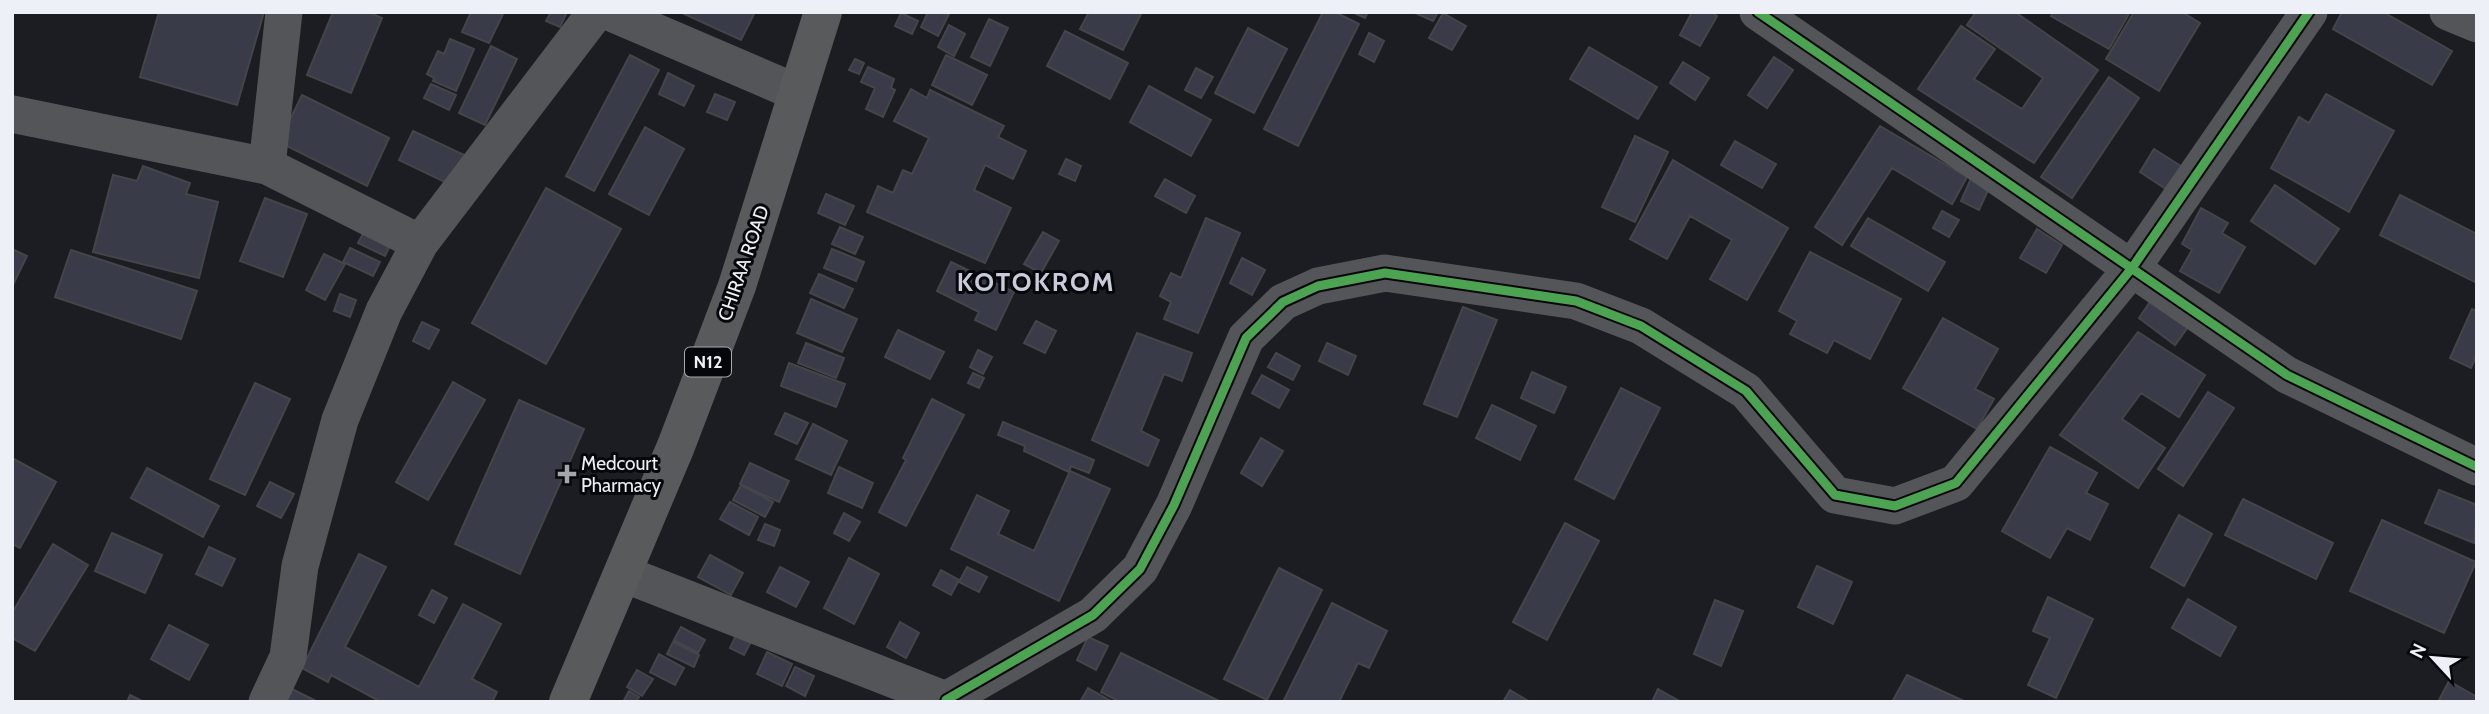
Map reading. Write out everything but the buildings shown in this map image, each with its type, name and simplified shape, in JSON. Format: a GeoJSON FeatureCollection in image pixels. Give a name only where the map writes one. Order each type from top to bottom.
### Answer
{"type":"FeatureCollection","features":[{"type":"Feature","properties":{"kind":"highway","name":"CHIRAA ROAD"},"geometry":{"type":"LineString","coordinates":[[568,702],[624,574],[737,286],[823,12]]}},
{"type":"Feature","properties":{"kind":"street"},"geometry":{"type":"LineString","coordinates":[[267,166],[284,12]]}},
{"type":"Feature","properties":{"kind":"street"},"geometry":{"type":"LineString","coordinates":[[267,702],[288,657],[300,566],[340,420],[384,312],[420,243],[596,12]]}},
{"type":"Feature","properties":{"kind":"street"},"geometry":{"type":"LineString","coordinates":[[609,12],[798,93]]}},
{"type":"Feature","properties":{"kind":"street"},"geometry":{"type":"LineString","coordinates":[[1758,12],[2287,375],[2477,467]]}},
{"type":"Feature","properties":{"kind":"street"},"geometry":{"type":"LineString","coordinates":[[624,574],[949,701],[1093,615],[1140,569],[1174,505],[1246,338],[1283,302],[1318,286],[1385,273],[1576,301],[1641,326],[1746,391],[1835,495],[1895,506],[1955,482],[2132,268],[2309,12]]}},
{"type":"Feature","properties":{"kind":"street"},"geometry":{"type":"LineString","coordinates":[[2448,12],[2477,24]]}},
{"type":"Feature","properties":{"kind":"street"},"geometry":{"type":"LineString","coordinates":[[12,114],[267,166],[420,243]]}},
{"type":"Feature","properties":{"kind":"cycle path"},"geometry":{"type":"LineString","coordinates":[[1758,12],[2287,375],[2477,467]]}},
{"type":"Feature","properties":{"kind":"cycle path"},"geometry":{"type":"LineString","coordinates":[[946,700],[1093,615],[1140,569],[1174,505],[1246,338],[1283,302],[1318,286],[1385,273],[1576,301],[1641,326],[1746,391],[1835,495],[1895,506],[1956,483],[2132,268],[2309,12]]}},
{"type":"Feature","properties":{"kind":"place","name":"Medcourt Pharmacy"},"geometry":{"type":"Point","coordinates":[567,474]}},
{"type":"Feature","properties":{"kind":"district","name":"KOTOKROM"},"geometry":{"type":"Point","coordinates":[1036,282]}}]}
